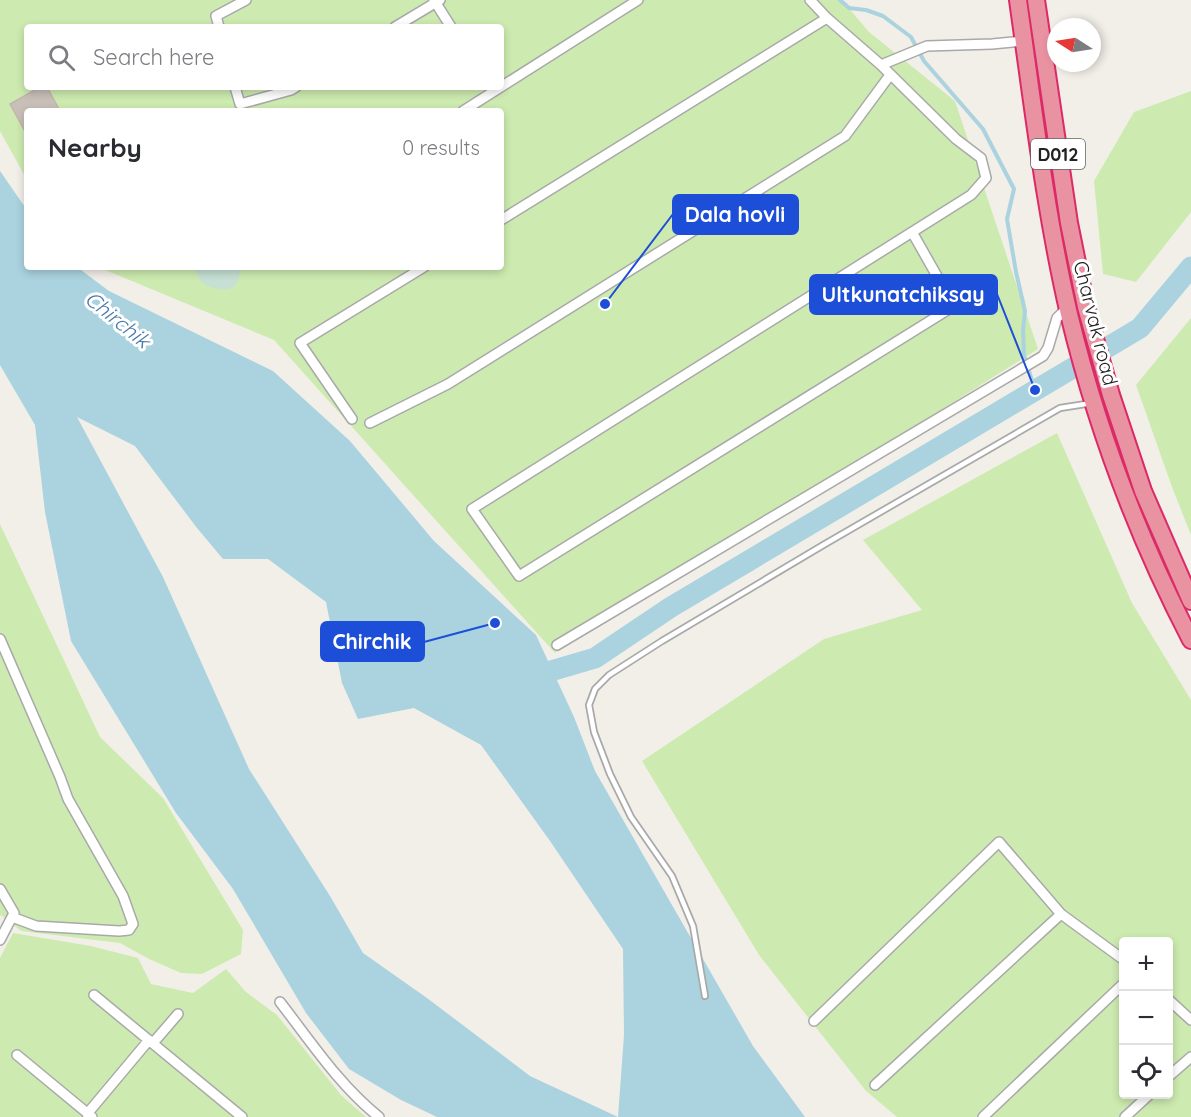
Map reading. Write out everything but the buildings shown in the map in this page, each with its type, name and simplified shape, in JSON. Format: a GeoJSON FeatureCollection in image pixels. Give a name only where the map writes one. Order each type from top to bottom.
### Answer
{"type":"FeatureCollection","features":[{"type":"Feature","properties":{"kind":"highway","name":"Charvak road"},"geometry":{"type":"LineString","coordinates":[[1018,0],[1052,225],[1069,311],[1094,403],[1126,496],[1163,583],[1191,640]]}},
{"type":"Feature","properties":{"kind":"highway","name":"Charvak road"},"geometry":{"type":"LineString","coordinates":[[1036,0],[1069,223],[1086,307],[1111,395],[1143,491],[1191,601]]}},
{"type":"Feature","properties":{"kind":"street"},"geometry":{"type":"LineString","coordinates":[[218,24],[216,16],[246,0]]}},
{"type":"Feature","properties":{"kind":"street"},"geometry":{"type":"LineString","coordinates":[[504,81],[638,0]]}},
{"type":"Feature","properties":{"kind":"street"},"geometry":{"type":"LineString","coordinates":[[810,0],[881,65],[956,140],[981,158],[986,178],[971,195],[912,232],[472,509],[519,576],[954,306],[912,232]]}},
{"type":"Feature","properties":{"kind":"street"},"geometry":{"type":"LineString","coordinates":[[400,24],[437,1],[449,24]]}},
{"type":"Feature","properties":{"kind":"street"},"geometry":{"type":"LineString","coordinates":[[504,218],[827,18]]}},
{"type":"Feature","properties":{"kind":"street"},"geometry":{"type":"LineString","coordinates":[[881,65],[927,46],[992,45],[1024,41]]}},
{"type":"Feature","properties":{"kind":"street"},"geometry":{"type":"LineString","coordinates":[[370,423],[448,384],[845,136],[890,75]]}},
{"type":"Feature","properties":{"kind":"street"},"geometry":{"type":"LineString","coordinates":[[236,90],[240,104],[291,90]]}},
{"type":"Feature","properties":{"kind":"street"},"geometry":{"type":"LineString","coordinates":[[467,108],[490,90]]}},
{"type":"Feature","properties":{"kind":"street"},"geometry":{"type":"LineString","coordinates":[[352,419],[300,343],[419,270]]}},
{"type":"Feature","properties":{"kind":"street"},"geometry":{"type":"LineString","coordinates":[[556,645],[1043,356],[1048,348],[1057,318],[1069,311]]}},
{"type":"Feature","properties":{"kind":"street"},"geometry":{"type":"LineString","coordinates":[[0,639],[68,799],[123,896],[133,924],[129,930],[119,931],[72,929],[36,926],[12,917]]}},
{"type":"Feature","properties":{"kind":"street"},"geometry":{"type":"LineString","coordinates":[[814,1021],[999,842],[1061,914],[1119,956]]}},
{"type":"Feature","properties":{"kind":"street"},"geometry":{"type":"LineString","coordinates":[[0,889],[14,913],[0,940]]}},
{"type":"Feature","properties":{"kind":"street"},"geometry":{"type":"LineString","coordinates":[[875,1085],[1061,914]]}},
{"type":"Feature","properties":{"kind":"street"},"geometry":{"type":"LineString","coordinates":[[983,1117],[1119,988]]}},
{"type":"Feature","properties":{"kind":"street"},"geometry":{"type":"LineString","coordinates":[[94,995],[242,1117]]}},
{"type":"Feature","properties":{"kind":"street"},"geometry":{"type":"LineString","coordinates":[[280,1002],[328,1065],[366,1106],[380,1117]]}},
{"type":"Feature","properties":{"kind":"street"},"geometry":{"type":"LineString","coordinates":[[1173,1004],[1191,1020]]}},
{"type":"Feature","properties":{"kind":"street"},"geometry":{"type":"LineString","coordinates":[[17,1054],[90,1115],[151,1041],[178,1014]]}},
{"type":"Feature","properties":{"kind":"street"},"geometry":{"type":"LineString","coordinates":[[1173,1073],[1191,1057]]}},
{"type":"Feature","properties":{"kind":"street"},"geometry":{"type":"LineString","coordinates":[[1125,1117],[1145,1099]]}},
{"type":"Feature","properties":{"kind":"lane"},"geometry":{"type":"LineString","coordinates":[[705,996],[693,926],[672,876],[631,817],[609,774],[594,732],[589,705],[595,689],[609,675],[662,641],[1060,408],[1094,403]]}},
{"type":"Feature","properties":{"kind":"green space"},"geometry":{"type":"Polygon","coordinates":[[[0,0],[842,0],[869,32],[955,101],[1038,349],[555,653],[274,340],[105,270],[504,270],[504,108],[24,108],[24,175],[0,131],[0,0]]]}},
{"type":"Feature","properties":{"kind":"green space"},"geometry":{"type":"Polygon","coordinates":[[[1191,91],[1191,212],[1136,282],[1103,274],[1094,181],[1134,112],[1191,91]]]}},
{"type":"Feature","properties":{"kind":"green space"},"geometry":{"type":"Polygon","coordinates":[[[241,270],[236,285],[229,289],[215,288],[203,283],[196,271],[241,270]]]}},
{"type":"Feature","properties":{"kind":"green space"},"geometry":{"type":"Polygon","coordinates":[[[1191,318],[1191,535],[1136,385],[1191,318]]]}},
{"type":"Feature","properties":{"kind":"green space"},"geometry":{"type":"Polygon","coordinates":[[[1057,433],[1132,603],[1191,700],[1191,1117],[897,1117],[866,1091],[759,955],[642,761],[824,639],[922,610],[863,540],[1057,433]]]}},
{"type":"Feature","properties":{"kind":"green space"},"geometry":{"type":"Polygon","coordinates":[[[0,524],[100,737],[163,798],[243,930],[241,954],[202,974],[181,973],[120,943],[21,931],[0,916],[0,524]]]}},
{"type":"Feature","properties":{"kind":"green space"},"geometry":{"type":"Polygon","coordinates":[[[13,933],[91,946],[138,958],[151,984],[193,993],[226,969],[246,992],[277,1015],[341,1095],[366,1117],[0,1117],[0,958],[13,933]]]}},
{"type":"Feature","properties":{"kind":"water"},"geometry":{"type":"Polygon","coordinates":[[[0,171],[24,206],[24,270],[81,270],[109,291],[273,371],[350,441],[434,541],[536,635],[574,717],[595,771],[753,1046],[805,1117],[618,1117],[437,1117],[401,1100],[349,1069],[306,1013],[233,889],[176,813],[71,641],[45,512],[35,425],[0,365],[0,171]],[[77,417],[163,577],[249,769],[330,896],[363,953],[530,1076],[618,1117],[624,1035],[623,949],[550,841],[481,745],[414,708],[358,719],[342,683],[326,602],[268,559],[223,559],[135,446],[77,417]]]}},
{"type":"Feature","properties":{"kind":"waterway"},"geometry":{"type":"LineString","coordinates":[[840,0],[849,8],[866,10],[883,16],[911,37],[924,61],[983,129],[1014,189],[1007,219],[1025,311],[1024,355],[1035,390]]}},
{"type":"Feature","properties":{"kind":"waterway"},"geometry":{"type":"LineString","coordinates":[[527,678],[595,658],[671,607],[1140,328],[1191,267]]}},
{"type":"Feature","properties":{"kind":"place","name":"Dala hovli"},"geometry":{"type":"Point","coordinates":[605,304]}},
{"type":"Feature","properties":{"kind":"place","name":"Ultkunatchiksay"},"geometry":{"type":"Point","coordinates":[1035,390]}},
{"type":"Feature","properties":{"kind":"place","name":"Chirchik"},"geometry":{"type":"Point","coordinates":[495,623]}}]}
